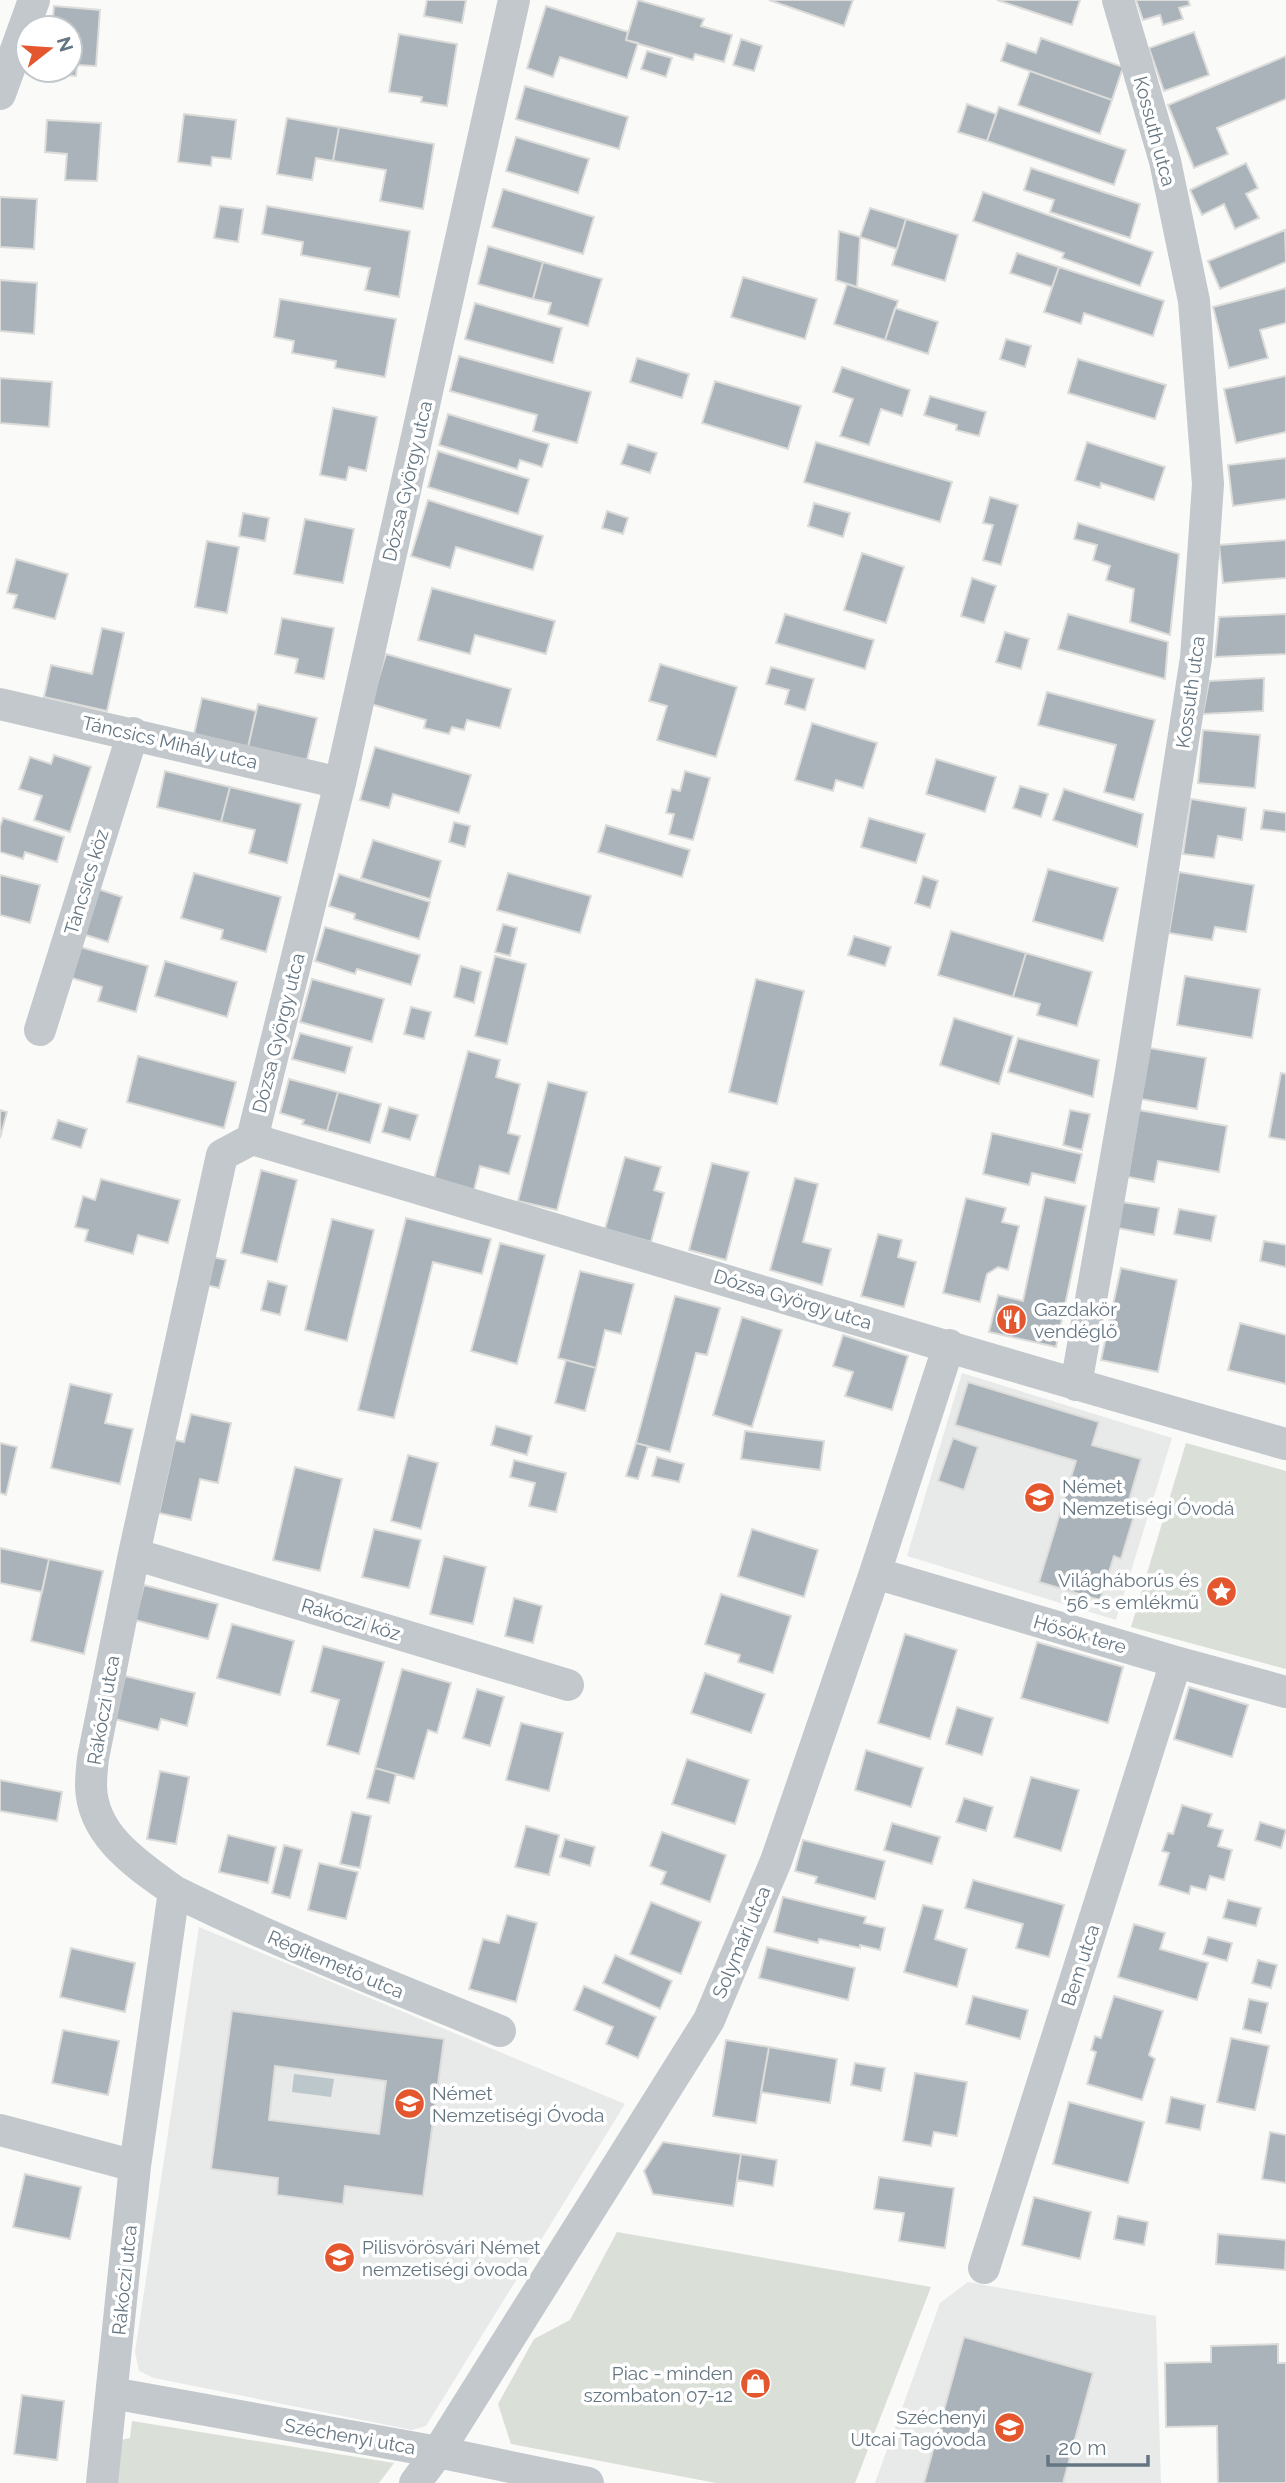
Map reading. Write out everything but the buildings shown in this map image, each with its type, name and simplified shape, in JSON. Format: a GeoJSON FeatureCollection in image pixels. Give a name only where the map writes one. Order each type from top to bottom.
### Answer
{"type":"FeatureCollection","features":[{"type":"Feature","properties":{"kind":"street"},"geometry":{"type":"LineString","coordinates":[[0,94],[34,0]]}},
{"type":"Feature","properties":{"kind":"street","name":"Dózsa György utca"},"geometry":{"type":"LineString","coordinates":[[514,0],[340,783],[252,1139],[1076,1385],[1286,1444]]}},
{"type":"Feature","properties":{"kind":"street","name":"Kossuth utca"},"geometry":{"type":"LineString","coordinates":[[1076,1385],[1131,1072],[1196,658],[1208,484],[1194,301],[1165,160],[1118,0]]}},
{"type":"Feature","properties":{"kind":"street","name":"Táncsics Mihály utca"},"geometry":{"type":"LineString","coordinates":[[0,704],[340,783]]}},
{"type":"Feature","properties":{"kind":"street","name":"Táncsics köz"},"geometry":{"type":"LineString","coordinates":[[40,1030],[132,733]]}},
{"type":"Feature","properties":{"kind":"street","name":"Rákóczi utca"},"geometry":{"type":"LineString","coordinates":[[102,2483],[135,2166],[174,1891],[126,1857],[99,1820],[91,1788],[102,1707],[222,1155],[252,1139]]}},
{"type":"Feature","properties":{"kind":"street","name":"Solymári utca"},"geometry":{"type":"LineString","coordinates":[[415,2483],[439,2452],[709,2020],[776,1861],[875,1573],[949,1345]]}},
{"type":"Feature","properties":{"kind":"street","name":"Rákóczi köz"},"geometry":{"type":"LineString","coordinates":[[134,1554],[568,1685]]}},
{"type":"Feature","properties":{"kind":"street","name":"Hősök tere"},"geometry":{"type":"LineString","coordinates":[[875,1573],[1286,1692]]}},
{"type":"Feature","properties":{"kind":"street","name":"Bem utca"},"geometry":{"type":"LineString","coordinates":[[984,2268],[1176,1662]]}},
{"type":"Feature","properties":{"kind":"street","name":"Régitemető utca"},"geometry":{"type":"LineString","coordinates":[[174,1891],[223,1916],[500,2031]]}},
{"type":"Feature","properties":{"kind":"street"},"geometry":{"type":"LineString","coordinates":[[0,2130],[135,2166]]}},
{"type":"Feature","properties":{"kind":"street","name":"Széchenyi utca"},"geometry":{"type":"LineString","coordinates":[[112,2393],[439,2452],[587,2483]]}},
{"type":"Feature","properties":{"kind":"shaded area","name":"Német Nemzetiségi Óvodá"},"geometry":{"type":"Polygon","coordinates":[[[962,1373],[1172,1438],[1116,1620],[907,1556],[962,1373]]]}},
{"type":"Feature","properties":{"kind":"shaded area"},"geometry":{"type":"Polygon","coordinates":[[[1186,1443],[1286,1471],[1286,1669],[1131,1627],[1186,1443]]]}},
{"type":"Feature","properties":{"kind":"shaded area","name":"Pilisvörösvári Német nemzetiségi óvoda"},"geometry":{"type":"Polygon","coordinates":[[[199,1927],[625,2104],[426,2426],[412,2430],[154,2378],[139,2371],[135,2352],[199,1927]]]}},
{"type":"Feature","properties":{"kind":"shaded area"},"geometry":{"type":"Polygon","coordinates":[[[294,2074],[334,2079],[331,2097],[292,2092],[294,2074]]]}},
{"type":"Feature","properties":{"kind":"shaded area"},"geometry":{"type":"Polygon","coordinates":[[[617,2232],[931,2287],[855,2483],[716,2483],[511,2444],[498,2404],[534,2339],[570,2320],[617,2232]]]}},
{"type":"Feature","properties":{"kind":"shaded area"},"geometry":{"type":"Polygon","coordinates":[[[968,2282],[1156,2316],[1161,2483],[875,2483],[940,2303],[968,2282]]]}},
{"type":"Feature","properties":{"kind":"shaded area"},"geometry":{"type":"Polygon","coordinates":[[[132,2421],[394,2463],[379,2483],[115,2483],[121,2440],[130,2438],[132,2421]]]}},
{"type":"Feature","properties":{"kind":"place","name":"Gazdakör vendéglő"},"geometry":{"type":"Point","coordinates":[1011,1320]}},
{"type":"Feature","properties":{"kind":"place","name":"Német Nemzetiségi Óvodá"},"geometry":{"type":"Point","coordinates":[1039,1497]}},
{"type":"Feature","properties":{"kind":"place","name":"Világháborús és '56 -s emlékmű"},"geometry":{"type":"Point","coordinates":[1222,1591]}},
{"type":"Feature","properties":{"kind":"place","name":"Német Nemzetiségi Óvoda"},"geometry":{"type":"Point","coordinates":[409,2104]}},
{"type":"Feature","properties":{"kind":"place","name":"Pilisvörösvári Német nemzetiségi óvoda"},"geometry":{"type":"Point","coordinates":[339,2258]}},
{"type":"Feature","properties":{"kind":"place","name":"Piac - minden szombaton 07-12"},"geometry":{"type":"Point","coordinates":[756,2384]}},
{"type":"Feature","properties":{"kind":"place","name":"Széchenyi Utcai Tagóvoda"},"geometry":{"type":"Point","coordinates":[1009,2428]}}]}
